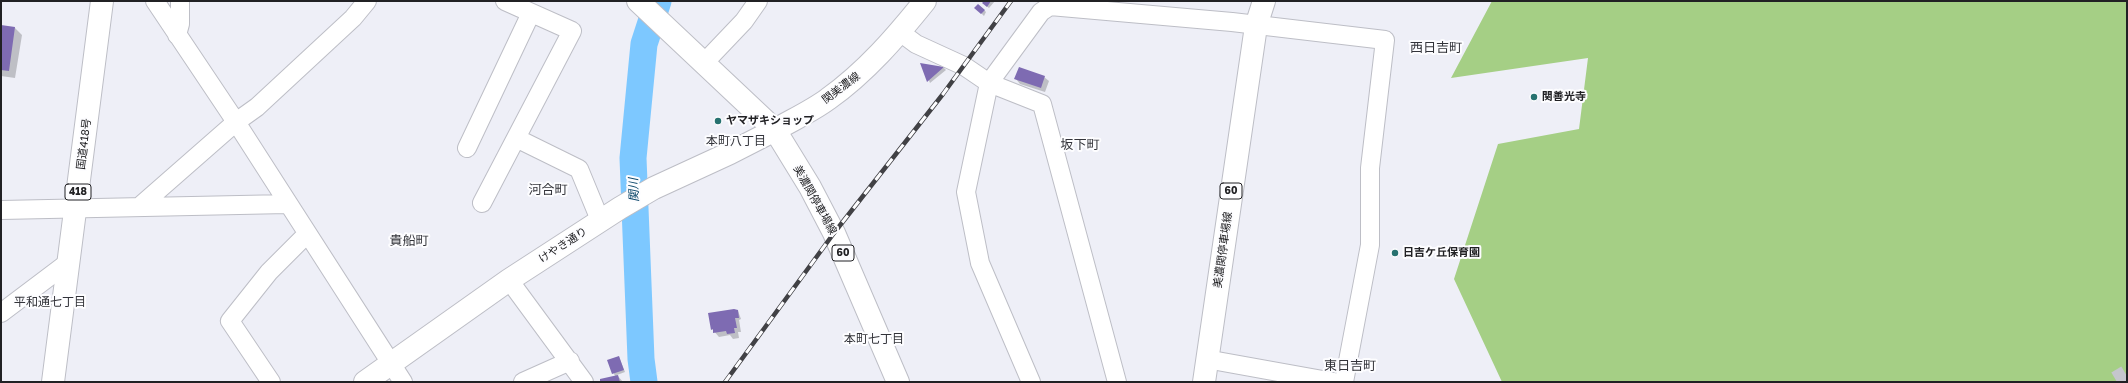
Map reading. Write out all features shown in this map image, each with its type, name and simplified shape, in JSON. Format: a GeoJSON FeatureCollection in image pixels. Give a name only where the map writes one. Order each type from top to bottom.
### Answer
{"type":"FeatureCollection","features":[{"type":"Feature","properties":{"kind":"main road","name":"国道418号"},"geometry":{"type":"LineString","coordinates":[[53,382],[70,261],[102,1]]}},
{"type":"Feature","properties":{"kind":"main road"},"geometry":{"type":"LineString","coordinates":[[638,1],[775,130]]}},
{"type":"Feature","properties":{"kind":"main road","name":"関美濃線"},"geometry":{"type":"LineString","coordinates":[[775,130],[828,100],[862,72],[900,32],[925,1]]}},
{"type":"Feature","properties":{"kind":"main road","name":"美濃関停車場線"},"geometry":{"type":"LineString","coordinates":[[1204,382],[1206,358],[1256,26],[1264,1]]}},
{"type":"Feature","properties":{"kind":"main road","name":"美濃関停車場線"},"geometry":{"type":"LineString","coordinates":[[775,130],[810,187],[834,233],[898,382]]}},
{"type":"Feature","properties":{"kind":"main road","name":"けやき通り"},"geometry":{"type":"LineString","coordinates":[[366,382],[509,280],[600,220],[654,188],[730,153],[775,130]]}},
{"type":"Feature","properties":{"kind":"street"},"geometry":{"type":"LineString","coordinates":[[155,1],[236,122],[287,204],[403,382]]}},
{"type":"Feature","properties":{"kind":"street"},"geometry":{"type":"LineString","coordinates":[[177,34],[180,24],[180,1]]}},
{"type":"Feature","properties":{"kind":"street"},"geometry":{"type":"LineString","coordinates":[[139,207],[236,122],[268,97],[354,18],[367,1]]}},
{"type":"Feature","properties":{"kind":"street"},"geometry":{"type":"LineString","coordinates":[[482,203],[572,31],[505,1]]}},
{"type":"Feature","properties":{"kind":"street"},"geometry":{"type":"LineString","coordinates":[[704,63],[744,21],[758,1]]}},
{"type":"Feature","properties":{"kind":"street"},"geometry":{"type":"LineString","coordinates":[[1031,382],[980,263],[966,192],[988,83],[1042,12],[1050,6],[1385,40],[1370,168],[1370,244],[1344,382]]}},
{"type":"Feature","properties":{"kind":"street"},"geometry":{"type":"LineString","coordinates":[[467,148],[531,12]]}},
{"type":"Feature","properties":{"kind":"street"},"geometry":{"type":"LineString","coordinates":[[900,32],[916,44],[964,66],[988,83],[1042,104],[1117,382]]}},
{"type":"Feature","properties":{"kind":"street"},"geometry":{"type":"LineString","coordinates":[[516,138],[579,169],[600,220]]}},
{"type":"Feature","properties":{"kind":"street"},"geometry":{"type":"LineString","coordinates":[[1,210],[287,204]]}},
{"type":"Feature","properties":{"kind":"street"},"geometry":{"type":"LineString","coordinates":[[271,382],[230,321],[268,272],[307,234]]}},
{"type":"Feature","properties":{"kind":"street"},"geometry":{"type":"LineString","coordinates":[[1,313],[70,261]]}},
{"type":"Feature","properties":{"kind":"street"},"geometry":{"type":"LineString","coordinates":[[509,280],[584,382]]}},
{"type":"Feature","properties":{"kind":"street"},"geometry":{"type":"LineString","coordinates":[[1206,358],[1334,382]]}},
{"type":"Feature","properties":{"kind":"street"},"geometry":{"type":"LineString","coordinates":[[523,382],[570,361]]}},
{"type":"Feature","properties":{"kind":"green space"},"geometry":{"type":"Polygon","coordinates":[[[1492,1],[2127,1],[2127,382],[1502,382],[1454,279],[1498,144],[1579,129],[1588,58],[1451,78],[1492,1]]]}},
{"type":"Feature","properties":{"kind":"building"},"geometry":{"type":"Polygon","coordinates":[[[984,1],[991,1],[987,7],[982,3],[984,1]]]}},
{"type":"Feature","properties":{"kind":"building"},"geometry":{"type":"Polygon","coordinates":[[[978,4],[985,10],[981,14],[974,8],[978,4]]]}},
{"type":"Feature","properties":{"kind":"building"},"geometry":{"type":"Polygon","coordinates":[[[1,25],[15,27],[9,71],[1,70],[1,25]]]}},
{"type":"Feature","properties":{"kind":"building"},"geometry":{"type":"Polygon","coordinates":[[[920,63],[944,67],[927,82],[920,63]]]}},
{"type":"Feature","properties":{"kind":"building"},"geometry":{"type":"Polygon","coordinates":[[[1019,67],[1045,76],[1041,88],[1014,79],[1019,67]]]}},
{"type":"Feature","properties":{"kind":"building"},"geometry":{"type":"Polygon","coordinates":[[[734,309],[738,310],[739,318],[735,318],[737,328],[734,328],[735,333],[727,334],[726,331],[713,333],[713,329],[711,330],[708,313],[734,309]]]}},
{"type":"Feature","properties":{"kind":"building"},"geometry":{"type":"Polygon","coordinates":[[[619,356],[624,370],[612,374],[607,360],[619,356]]]}},
{"type":"Feature","properties":{"kind":"building"},"geometry":{"type":"Polygon","coordinates":[[[618,375],[620,382],[600,382],[600,379],[618,375]]]}},
{"type":"Feature","properties":{"kind":"waterway","name":"関川"},"geometry":{"type":"LineString","coordinates":[[644,382],[641,359],[633,158],[644,44],[658,1]]}},
{"type":"Feature","properties":{"kind":"tunnel"},"geometry":{"type":"LineString","coordinates":[[2117,382],[2127,376]]}},
{"type":"Feature","properties":{"kind":"railway"},"geometry":{"type":"LineString","coordinates":[[725,382],[834,233],[943,94],[1011,1]]}},
{"type":"Feature","properties":{"kind":"place","name":"関善光寺"},"geometry":{"type":"Point","coordinates":[1534,97]}},
{"type":"Feature","properties":{"kind":"place","name":"ヤマザキショップ"},"geometry":{"type":"Point","coordinates":[718,121]}},
{"type":"Feature","properties":{"kind":"place","name":"日吉ケ丘保育園"},"geometry":{"type":"Point","coordinates":[1395,253]}},
{"type":"Feature","properties":{"kind":"district","name":"西日吉町"},"geometry":{"type":"Point","coordinates":[1436,48]}},
{"type":"Feature","properties":{"kind":"district","name":"本町八丁目"},"geometry":{"type":"Point","coordinates":[736,141]}},
{"type":"Feature","properties":{"kind":"district","name":"坂下町"},"geometry":{"type":"Point","coordinates":[1080,145]}},
{"type":"Feature","properties":{"kind":"district","name":"河合町"},"geometry":{"type":"Point","coordinates":[548,190]}},
{"type":"Feature","properties":{"kind":"district","name":"貴船町"},"geometry":{"type":"Point","coordinates":[409,241]}},
{"type":"Feature","properties":{"kind":"district","name":"平和通七丁目"},"geometry":{"type":"Point","coordinates":[50,302]}},
{"type":"Feature","properties":{"kind":"district","name":"本町七丁目"},"geometry":{"type":"Point","coordinates":[874,339]}},
{"type":"Feature","properties":{"kind":"district","name":"東日吉町"},"geometry":{"type":"Point","coordinates":[1350,366]}}]}
